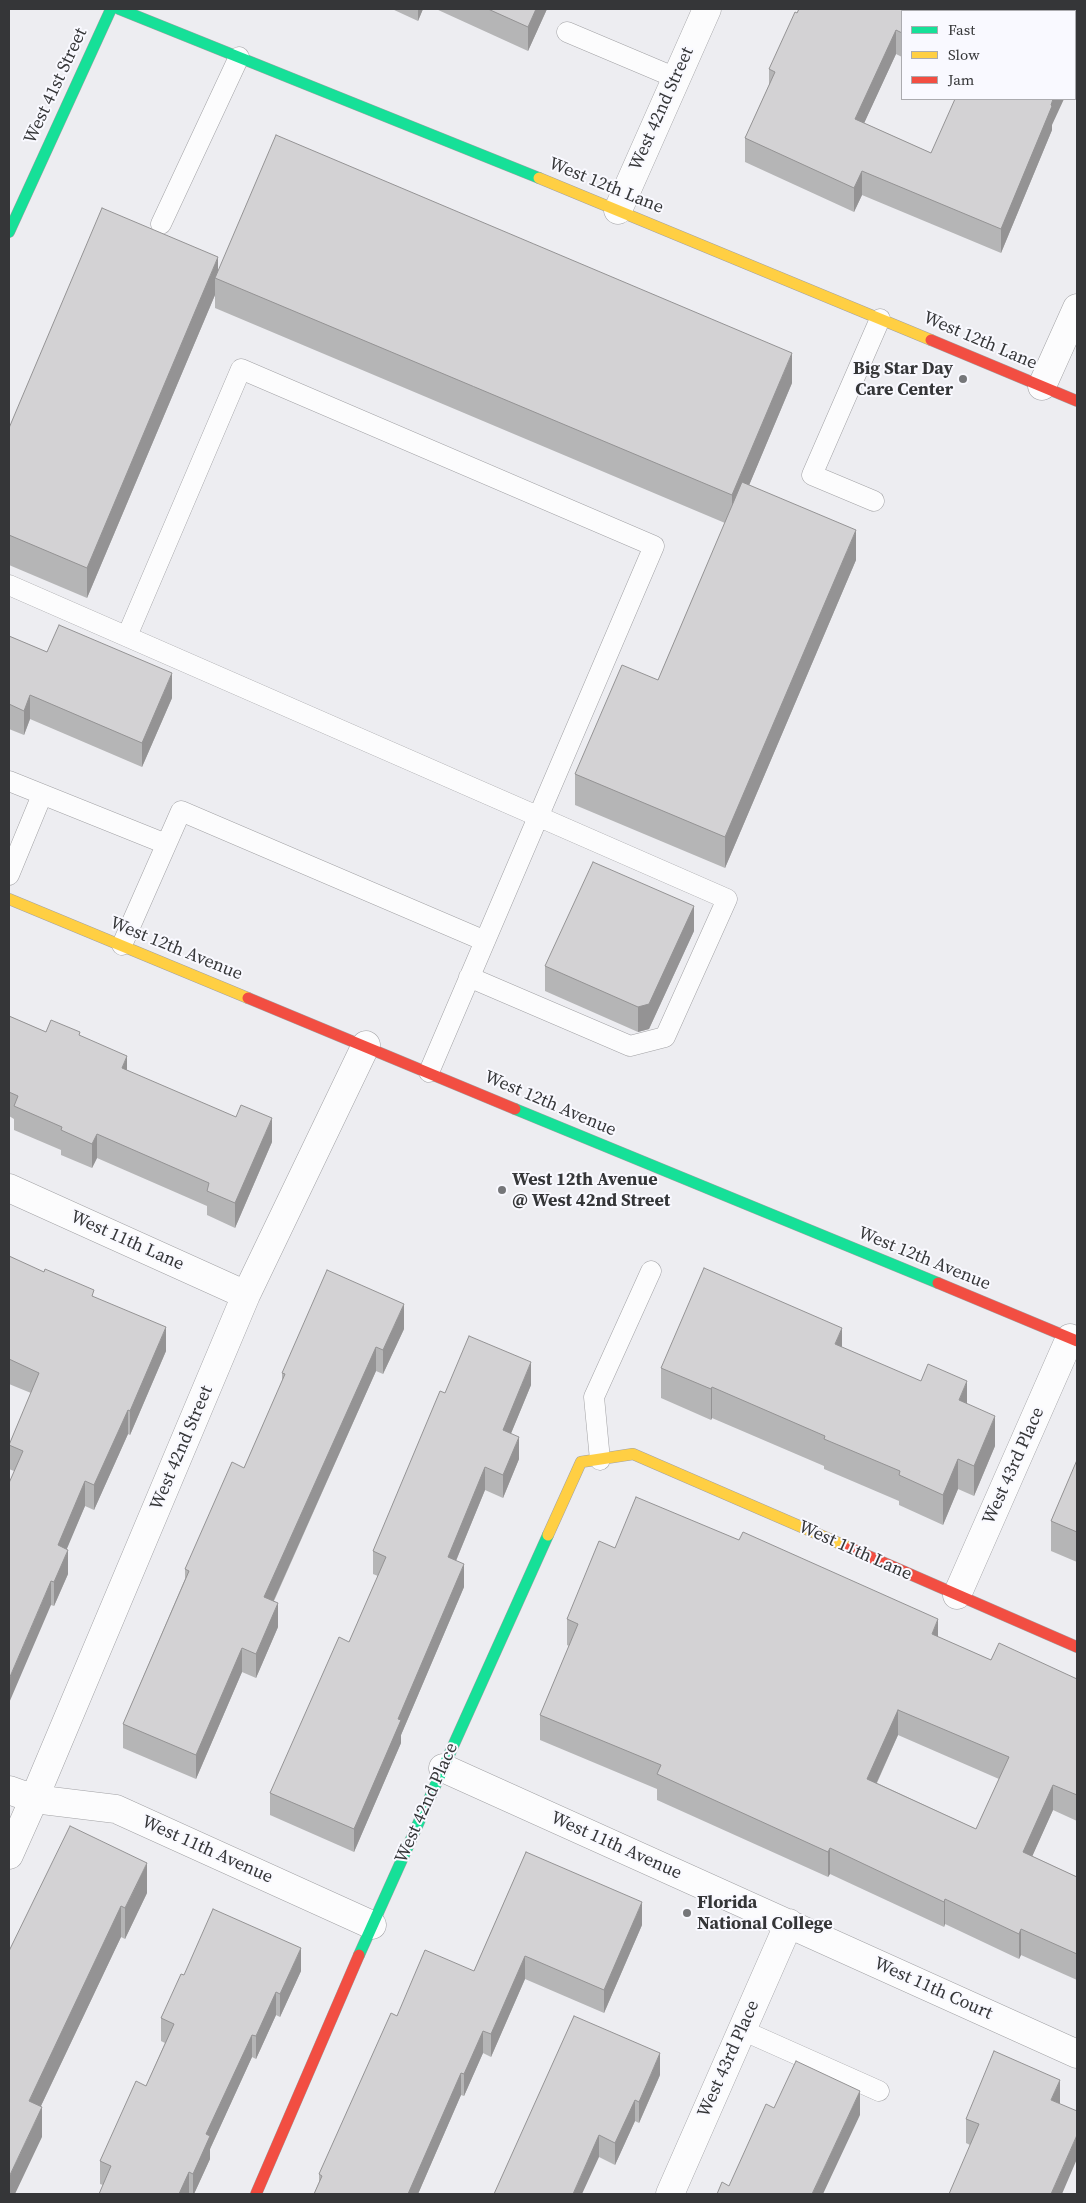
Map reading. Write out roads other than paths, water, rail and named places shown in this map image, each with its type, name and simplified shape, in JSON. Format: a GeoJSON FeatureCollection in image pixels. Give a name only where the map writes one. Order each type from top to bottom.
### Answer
{"type":"FeatureCollection","features":[{"type":"Feature","properties":{"kind":"street","name":"West 41st Street"},"geometry":{"type":"LineString","coordinates":[[9,232],[111,9]]}},
{"type":"Feature","properties":{"kind":"street","name":"West 12th Lane"},"geometry":{"type":"LineString","coordinates":[[119,9],[618,210],[1077,401]]}},
{"type":"Feature","properties":{"kind":"street","name":"West 42nd Street"},"geometry":{"type":"LineString","coordinates":[[618,210],[704,10]]}},
{"type":"Feature","properties":{"kind":"street"},"geometry":{"type":"LineString","coordinates":[[1042,386],[1077,308]]}},
{"type":"Feature","properties":{"kind":"street","name":"West 12th Avenue"},"geometry":{"type":"LineString","coordinates":[[9,899],[1074,1339]]}},
{"type":"Feature","properties":{"kind":"street","name":"West 42nd Street"},"geometry":{"type":"LineString","coordinates":[[9,1855],[246,1295],[366,1045]]}},
{"type":"Feature","properties":{"kind":"street","name":"West 11th Lane"},"geometry":{"type":"LineString","coordinates":[[9,1188],[246,1295]]}},
{"type":"Feature","properties":{"kind":"street","name":"West 43rd Place"},"geometry":{"type":"LineString","coordinates":[[958,1595],[1074,1339]]}},
{"type":"Feature","properties":{"kind":"street","name":"West 11th Lane"},"geometry":{"type":"LineString","coordinates":[[634,1454],[1077,1647]]}},
{"type":"Feature","properties":{"kind":"street","name":"West 42nd Place"},"geometry":{"type":"LineString","coordinates":[[256,2194],[372,1925],[581,1462],[634,1454]]}},
{"type":"Feature","properties":{"kind":"street","name":"West 11th Avenue"},"geometry":{"type":"LineString","coordinates":[[443,1768],[788,1924]]}},
{"type":"Feature","properties":{"kind":"street","name":"West 11th Avenue"},"geometry":{"type":"LineString","coordinates":[[9,1790],[34,1799],[116,1809],[372,1925]]}},
{"type":"Feature","properties":{"kind":"street","name":"West 43rd Place"},"geometry":{"type":"LineString","coordinates":[[670,2194],[788,1924]]}},
{"type":"Feature","properties":{"kind":"street","name":"West 11th Court"},"geometry":{"type":"LineString","coordinates":[[788,1924],[1077,2054]]}},
{"type":"Feature","properties":{"kind":"lane"},"geometry":{"type":"LineString","coordinates":[[567,32],[676,78]]}},
{"type":"Feature","properties":{"kind":"lane"},"geometry":{"type":"LineString","coordinates":[[161,224],[239,57]]}},
{"type":"Feature","properties":{"kind":"lane"},"geometry":{"type":"LineString","coordinates":[[874,501],[812,475],[880,319]]}},
{"type":"Feature","properties":{"kind":"lane"},"geometry":{"type":"LineString","coordinates":[[127,636],[241,369],[654,546],[429,1072]]}},
{"type":"Feature","properties":{"kind":"lane"},"geometry":{"type":"LineString","coordinates":[[9,585],[727,899],[665,1037],[630,1046],[469,977]]}},
{"type":"Feature","properties":{"kind":"lane"},"geometry":{"type":"LineString","coordinates":[[9,781],[166,844]]}},
{"type":"Feature","properties":{"kind":"lane"},"geometry":{"type":"LineString","coordinates":[[9,875],[42,795]]}},
{"type":"Feature","properties":{"kind":"lane"},"geometry":{"type":"LineString","coordinates":[[122,945],[181,810],[485,941]]}},
{"type":"Feature","properties":{"kind":"lane"},"geometry":{"type":"LineString","coordinates":[[600,1460],[594,1397],[651,1271]]}},
{"type":"Feature","properties":{"kind":"lane"},"geometry":{"type":"LineString","coordinates":[[742,2030],[879,2091]]}},
{"type":"Feature","properties":{"kind":"place","name":"Big Star Day Care Center"},"geometry":{"type":"Point","coordinates":[963,379]}},
{"type":"Feature","properties":{"kind":"place","name":"West 12th Avenue @ West 42nd Street"},"geometry":{"type":"Point","coordinates":[502,1190]}},
{"type":"Feature","properties":{"kind":"place","name":"Florida National College"},"geometry":{"type":"Point","coordinates":[687,1913]}}]}
